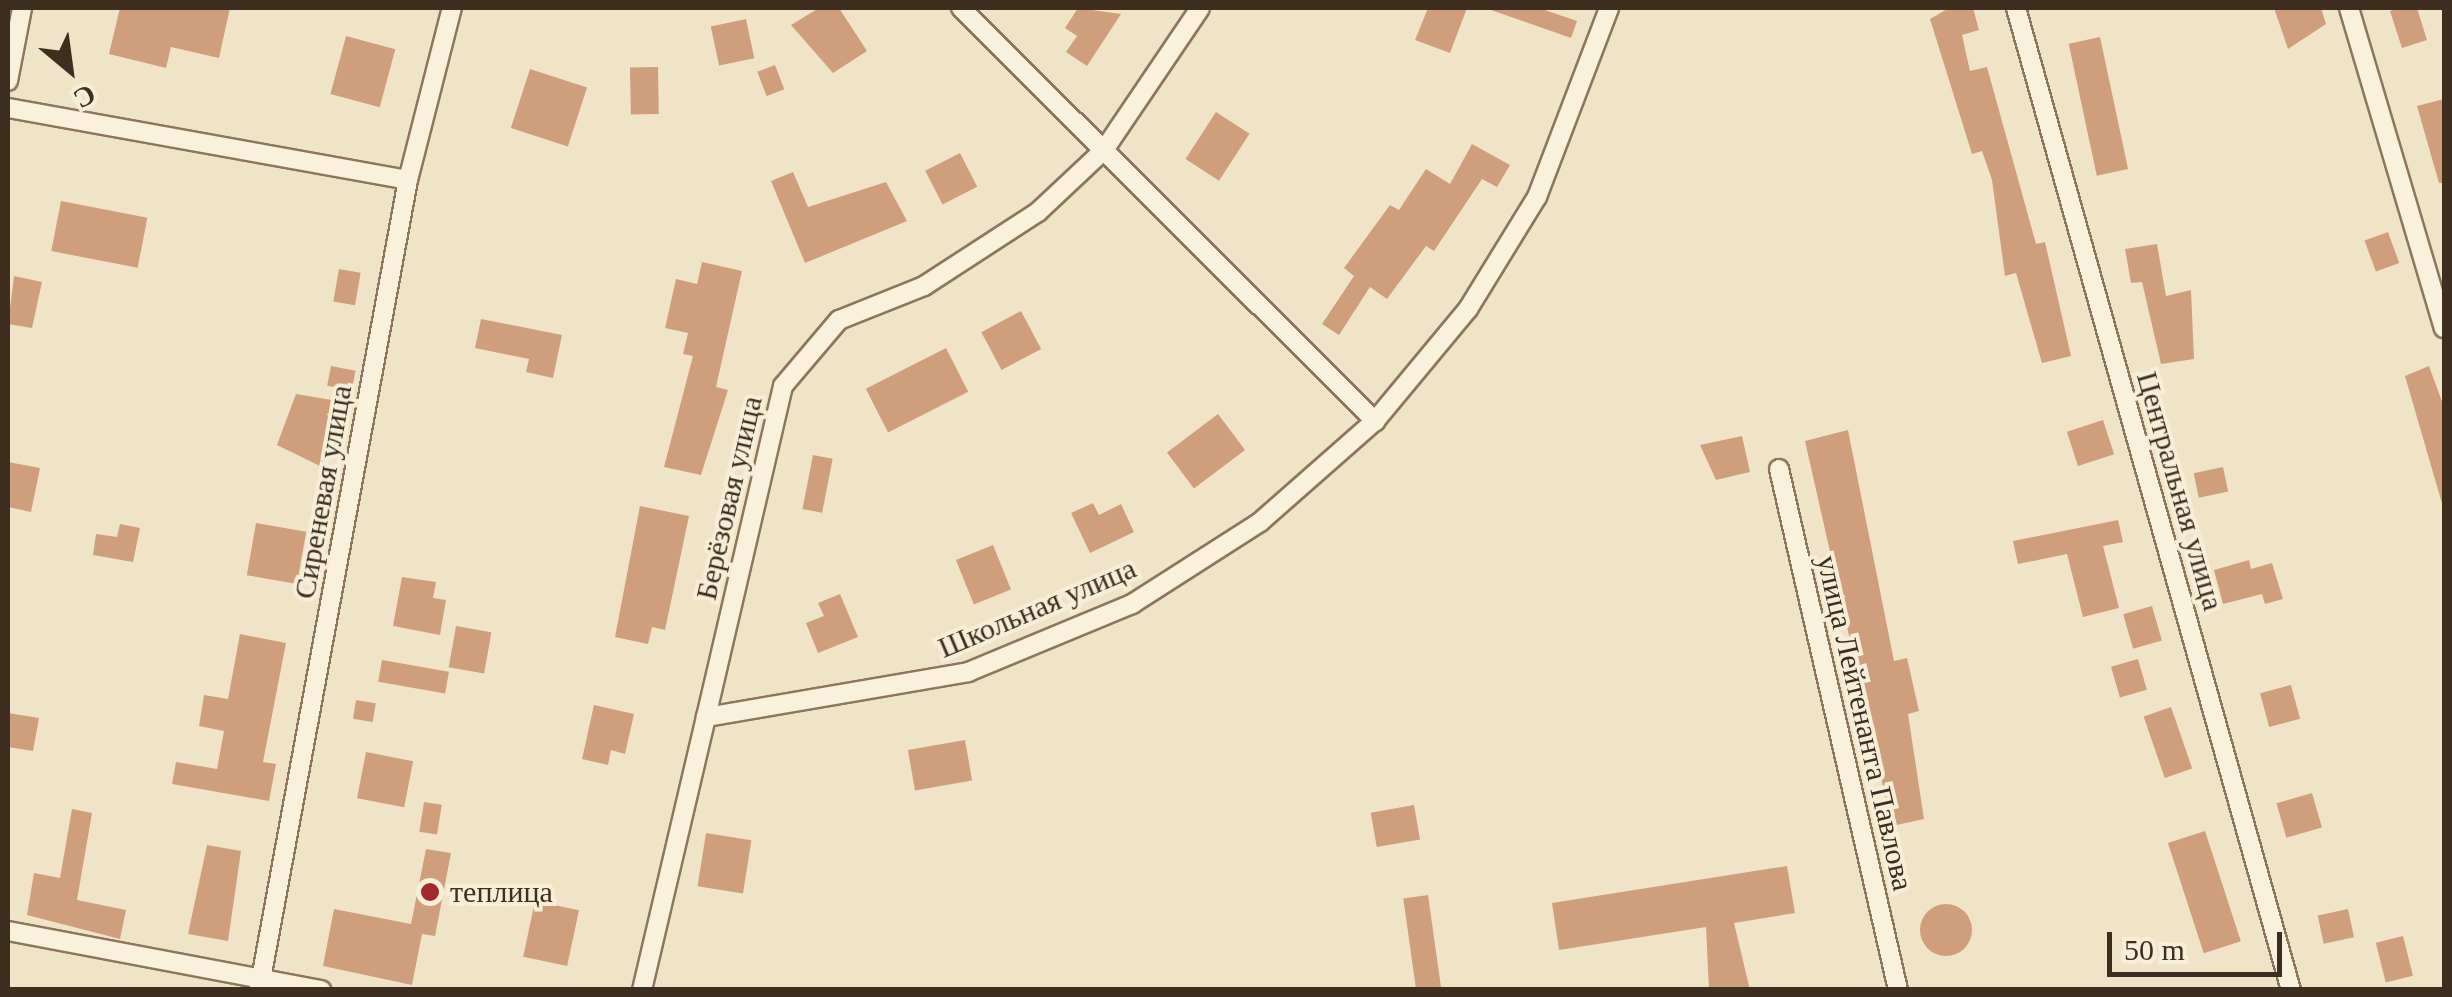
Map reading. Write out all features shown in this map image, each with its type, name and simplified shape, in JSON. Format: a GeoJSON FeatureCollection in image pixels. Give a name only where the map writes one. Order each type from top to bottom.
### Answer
{"type":"FeatureCollection","features":[{"type":"Feature","properties":{"kind":"street"},"geometry":{"type":"LineString","coordinates":[[8,81],[22,8]]}},
{"type":"Feature","properties":{"kind":"street","name":"Сиреневая улица"},"geometry":{"type":"LineString","coordinates":[[260,984],[408,180],[452,8]]}},
{"type":"Feature","properties":{"kind":"street"},"geometry":{"type":"LineString","coordinates":[[961,8],[1376,420]]}},
{"type":"Feature","properties":{"kind":"street","name":"Берёзовая улица"},"geometry":{"type":"LineString","coordinates":[[706,717],[783,386],[839,320],[956,265],[1038,212],[1104,150],[1200,8]]}},
{"type":"Feature","properties":{"kind":"street","name":"Школьная улица"},"geometry":{"type":"LineString","coordinates":[[706,717],[968,672],[1132,604],[1260,522],[1376,420],[1468,308],[1537,196],[1609,8]]}},
{"type":"Feature","properties":{"kind":"street","name":"Центральная улица"},"geometry":{"type":"LineString","coordinates":[[2016,8],[2291,990]]}},
{"type":"Feature","properties":{"kind":"street"},"geometry":{"type":"LineString","coordinates":[[2349,8],[2444,328]]}},
{"type":"Feature","properties":{"kind":"street"},"geometry":{"type":"LineString","coordinates":[[8,108],[408,180]]}},
{"type":"Feature","properties":{"kind":"street","name":"улица Лейтенанта Павлова"},"geometry":{"type":"LineString","coordinates":[[1779,469],[1898,990]]}},
{"type":"Feature","properties":{"kind":"street"},"geometry":{"type":"LineString","coordinates":[[642,990],[706,717]]}},
{"type":"Feature","properties":{"kind":"street"},"geometry":{"type":"LineString","coordinates":[[8,931],[260,984],[321,990]]}},
{"type":"Feature","properties":{"kind":"building"},"geometry":{"type":"Polygon","coordinates":[[[120,8],[230,8],[219,58],[171,47],[166,68],[109,54],[120,8]]]}},
{"type":"Feature","properties":{"kind":"building"},"geometry":{"type":"Polygon","coordinates":[[[819,8],[839,8],[867,51],[833,73],[791,25],[819,8]]]}},
{"type":"Feature","properties":{"kind":"building"},"geometry":{"type":"Polygon","coordinates":[[[1078,8],[1121,14],[1087,66],[1066,52],[1077,36],[1065,28],[1078,8]]]}},
{"type":"Feature","properties":{"kind":"building"},"geometry":{"type":"Polygon","coordinates":[[[1428,8],[1467,8],[1450,53],[1415,40],[1428,8]]]}},
{"type":"Feature","properties":{"kind":"building"},"geometry":{"type":"Polygon","coordinates":[[[1539,8],[1577,21],[1571,38],[1491,10],[1539,8]]]}},
{"type":"Feature","properties":{"kind":"building"},"geometry":{"type":"Polygon","coordinates":[[[1949,8],[1973,8],[1979,30],[1962,35],[1970,71],[1987,67],[2036,244],[2045,242],[2071,356],[2042,363],[2016,273],[2005,276],[1992,180],[1982,151],[1972,154],[1930,19],[1949,8]]]}},
{"type":"Feature","properties":{"kind":"building"},"geometry":{"type":"Polygon","coordinates":[[[2274,8],[2321,8],[2326,24],[2288,49],[2274,8]]]}},
{"type":"Feature","properties":{"kind":"building"},"geometry":{"type":"Polygon","coordinates":[[[2417,8],[2427,40],[2402,48],[2390,11],[2417,8]]]}},
{"type":"Feature","properties":{"kind":"building"},"geometry":{"type":"Polygon","coordinates":[[[746,19],[754,58],[719,66],[711,26],[746,19]]]}},
{"type":"Feature","properties":{"kind":"building"},"geometry":{"type":"Polygon","coordinates":[[[346,36],[395,49],[380,107],[330,94],[346,36]]]}},
{"type":"Feature","properties":{"kind":"building"},"geometry":{"type":"Polygon","coordinates":[[[2100,37],[2128,169],[2097,176],[2069,44],[2100,37]]]}},
{"type":"Feature","properties":{"kind":"building"},"geometry":{"type":"Polygon","coordinates":[[[775,65],[784,89],[767,96],[757,72],[775,65]]]}},
{"type":"Feature","properties":{"kind":"building"},"geometry":{"type":"Polygon","coordinates":[[[630,67],[658,67],[659,114],[631,114],[630,67]]]}},
{"type":"Feature","properties":{"kind":"building"},"geometry":{"type":"Polygon","coordinates":[[[530,69],[587,88],[568,147],[511,128],[530,69]]]}},
{"type":"Feature","properties":{"kind":"building"},"geometry":{"type":"Polygon","coordinates":[[[2444,99],[2444,183],[2439,183],[2417,106],[2444,99]]]}},
{"type":"Feature","properties":{"kind":"building"},"geometry":{"type":"Polygon","coordinates":[[[1216,112],[1250,134],[1219,181],[1186,159],[1216,112]]]}},
{"type":"Feature","properties":{"kind":"building"},"geometry":{"type":"Polygon","coordinates":[[[1472,144],[1510,165],[1497,187],[1482,179],[1434,251],[1426,246],[1387,299],[1370,287],[1339,335],[1322,324],[1354,276],[1344,268],[1390,205],[1399,210],[1426,169],[1450,184],[1472,144]]]}},
{"type":"Feature","properties":{"kind":"building"},"geometry":{"type":"Polygon","coordinates":[[[960,153],[977,187],[943,205],[925,171],[960,153]]]}},
{"type":"Feature","properties":{"kind":"building"},"geometry":{"type":"Polygon","coordinates":[[[793,172],[808,207],[886,182],[907,221],[805,263],[771,181],[793,172]]]}},
{"type":"Feature","properties":{"kind":"building"},"geometry":{"type":"Polygon","coordinates":[[[61,201],[147,218],[138,268],[51,251],[61,201]]]}},
{"type":"Feature","properties":{"kind":"building"},"geometry":{"type":"Polygon","coordinates":[[[2388,232],[2399,263],[2376,272],[2365,241],[2388,232]]]}},
{"type":"Feature","properties":{"kind":"building"},"geometry":{"type":"Polygon","coordinates":[[[2157,244],[2166,296],[2191,290],[2194,359],[2161,364],[2142,282],[2131,283],[2125,249],[2157,244]]]}},
{"type":"Feature","properties":{"kind":"building"},"geometry":{"type":"Polygon","coordinates":[[[702,262],[742,271],[716,387],[728,390],[701,475],[664,467],[693,356],[683,354],[688,333],[665,328],[676,279],[697,284],[702,262]]]}},
{"type":"Feature","properties":{"kind":"building"},"geometry":{"type":"Polygon","coordinates":[[[339,269],[361,273],[355,305],[333,301],[339,269]]]}},
{"type":"Feature","properties":{"kind":"building"},"geometry":{"type":"Polygon","coordinates":[[[14,276],[42,282],[32,328],[8,324],[14,276]]]}},
{"type":"Feature","properties":{"kind":"building"},"geometry":{"type":"Polygon","coordinates":[[[1021,311],[1041,349],[1001,370],[981,332],[1021,311]]]}},
{"type":"Feature","properties":{"kind":"building"},"geometry":{"type":"Polygon","coordinates":[[[481,319],[562,335],[553,378],[526,372],[529,359],[475,348],[481,319]]]}},
{"type":"Feature","properties":{"kind":"building"},"geometry":{"type":"Polygon","coordinates":[[[946,348],[968,392],[888,433],[866,389],[946,348]]]}},
{"type":"Feature","properties":{"kind":"building"},"geometry":{"type":"Polygon","coordinates":[[[331,366],[356,371],[352,390],[327,386],[331,366]]]}},
{"type":"Feature","properties":{"kind":"building"},"geometry":{"type":"Polygon","coordinates":[[[2429,366],[2444,407],[2443,507],[2405,376],[2429,366]]]}},
{"type":"Feature","properties":{"kind":"building"},"geometry":{"type":"Polygon","coordinates":[[[296,394],[338,401],[322,467],[277,445],[296,394]]]}},
{"type":"Feature","properties":{"kind":"building"},"geometry":{"type":"Polygon","coordinates":[[[1218,414],[1245,450],[1194,488],[1167,453],[1218,414]]]}},
{"type":"Feature","properties":{"kind":"building"},"geometry":{"type":"Polygon","coordinates":[[[2103,420],[2114,454],[2078,466],[2067,432],[2103,420]]]}},
{"type":"Feature","properties":{"kind":"building"},"geometry":{"type":"Polygon","coordinates":[[[1848,430],[1894,661],[1907,658],[1919,711],[1908,714],[1924,819],[1892,826],[1805,441],[1848,430]]]}},
{"type":"Feature","properties":{"kind":"building"},"geometry":{"type":"Polygon","coordinates":[[[1742,436],[1750,472],[1716,480],[1700,445],[1742,436]]]}},
{"type":"Feature","properties":{"kind":"building"},"geometry":{"type":"Polygon","coordinates":[[[813,455],[833,459],[822,513],[803,509],[813,455]]]}},
{"type":"Feature","properties":{"kind":"building"},"geometry":{"type":"Polygon","coordinates":[[[8,462],[40,468],[31,512],[8,507],[8,462]]]}},
{"type":"Feature","properties":{"kind":"building"},"geometry":{"type":"Polygon","coordinates":[[[2223,467],[2228,491],[2199,498],[2194,473],[2223,467]]]}},
{"type":"Feature","properties":{"kind":"building"},"geometry":{"type":"Polygon","coordinates":[[[1093,503],[1099,515],[1121,504],[1134,532],[1090,553],[1071,513],[1093,503]]]}},
{"type":"Feature","properties":{"kind":"building"},"geometry":{"type":"Polygon","coordinates":[[[640,506],[689,516],[665,630],[652,627],[648,644],[615,637],[640,506]]]}},
{"type":"Feature","properties":{"kind":"building"},"geometry":{"type":"Polygon","coordinates":[[[2118,520],[2123,542],[2103,546],[2119,608],[2083,617],[2067,554],[2018,564],[2013,541],[2118,520]]]}},
{"type":"Feature","properties":{"kind":"building"},"geometry":{"type":"Polygon","coordinates":[[[256,523],[306,532],[297,584],[247,575],[256,523]]]}},
{"type":"Feature","properties":{"kind":"building"},"geometry":{"type":"Polygon","coordinates":[[[120,524],[140,528],[133,562],[93,555],[96,534],[117,537],[120,524]]]}},
{"type":"Feature","properties":{"kind":"building"},"geometry":{"type":"Polygon","coordinates":[[[993,545],[1011,590],[974,604],[956,560],[993,545]]]}},
{"type":"Feature","properties":{"kind":"building"},"geometry":{"type":"Polygon","coordinates":[[[2249,560],[2251,569],[2272,563],[2283,599],[2265,604],[2262,594],[2223,604],[2214,570],[2249,560]]]}},
{"type":"Feature","properties":{"kind":"building"},"geometry":{"type":"Polygon","coordinates":[[[402,577],[436,582],[433,598],[446,600],[440,635],[393,626],[402,577]]]}},
{"type":"Feature","properties":{"kind":"building"},"geometry":{"type":"Polygon","coordinates":[[[840,594],[858,637],[818,653],[806,623],[824,616],[818,603],[840,594]]]}},
{"type":"Feature","properties":{"kind":"building"},"geometry":{"type":"Polygon","coordinates":[[[2152,606],[2162,641],[2133,649],[2123,614],[2152,606]]]}},
{"type":"Feature","properties":{"kind":"building"},"geometry":{"type":"Polygon","coordinates":[[[456,626],[491,632],[484,674],[449,667],[456,626]]]}},
{"type":"Feature","properties":{"kind":"building"},"geometry":{"type":"Polygon","coordinates":[[[240,634],[286,643],[263,762],[276,764],[269,801],[172,784],[176,762],[217,769],[224,731],[199,726],[204,695],[228,699],[240,634]]]}},
{"type":"Feature","properties":{"kind":"building"},"geometry":{"type":"Polygon","coordinates":[[[2138,659],[2147,690],[2120,697],[2111,667],[2138,659]]]}},
{"type":"Feature","properties":{"kind":"building"},"geometry":{"type":"Polygon","coordinates":[[[382,660],[449,672],[445,693],[378,682],[382,660]]]}},
{"type":"Feature","properties":{"kind":"building"},"geometry":{"type":"Polygon","coordinates":[[[2291,685],[2300,719],[2269,727],[2260,693],[2291,685]]]}},
{"type":"Feature","properties":{"kind":"building"},"geometry":{"type":"Polygon","coordinates":[[[356,700],[376,703],[373,722],[353,719],[356,700]]]}},
{"type":"Feature","properties":{"kind":"building"},"geometry":{"type":"Polygon","coordinates":[[[594,705],[634,714],[625,754],[611,750],[608,765],[582,759],[594,705]]]}},
{"type":"Feature","properties":{"kind":"building"},"geometry":{"type":"Polygon","coordinates":[[[2171,707],[2192,768],[2165,778],[2144,716],[2171,707]]]}},
{"type":"Feature","properties":{"kind":"building"},"geometry":{"type":"Polygon","coordinates":[[[8,713],[39,718],[33,751],[8,747],[8,713]]]}},
{"type":"Feature","properties":{"kind":"building"},"geometry":{"type":"Polygon","coordinates":[[[965,740],[972,780],[915,790],[908,750],[965,740]]]}},
{"type":"Feature","properties":{"kind":"building"},"geometry":{"type":"Polygon","coordinates":[[[366,752],[413,761],[404,807],[357,798],[366,752]]]}},
{"type":"Feature","properties":{"kind":"building"},"geometry":{"type":"Polygon","coordinates":[[[2312,793],[2322,828],[2286,838],[2276,803],[2312,793]]]}},
{"type":"Feature","properties":{"kind":"building"},"geometry":{"type":"Polygon","coordinates":[[[424,802],[442,805],[437,834],[419,832],[424,802]]]}},
{"type":"Feature","properties":{"kind":"building"},"geometry":{"type":"Polygon","coordinates":[[[1414,805],[1420,839],[1377,847],[1371,813],[1414,805]]]}},
{"type":"Feature","properties":{"kind":"building"},"geometry":{"type":"Polygon","coordinates":[[[72,809],[92,813],[77,900],[126,910],[120,939],[27,915],[34,873],[60,878],[72,809]]]}},
{"type":"Feature","properties":{"kind":"building"},"geometry":{"type":"Polygon","coordinates":[[[2205,831],[2241,941],[2204,953],[2168,843],[2205,831]]]}},
{"type":"Feature","properties":{"kind":"building"},"geometry":{"type":"Polygon","coordinates":[[[706,833],[751,840],[743,894],[698,886],[706,833]]]}},
{"type":"Feature","properties":{"kind":"building"},"geometry":{"type":"Polygon","coordinates":[[[207,845],[241,851],[228,941],[188,934],[207,845]]]}},
{"type":"Feature","properties":{"kind":"building"},"geometry":{"type":"Polygon","coordinates":[[[426,849],[451,853],[435,936],[422,934],[412,985],[323,966],[334,909],[411,924],[426,849]]]}},
{"type":"Feature","properties":{"kind":"building"},"geometry":{"type":"Polygon","coordinates":[[[1787,866],[1795,913],[1734,923],[1750,990],[1709,990],[1706,927],[1559,950],[1552,903],[1787,866]]]}},
{"type":"Feature","properties":{"kind":"building"},"geometry":{"type":"Polygon","coordinates":[[[1428,895],[1441,990],[1416,990],[1403,898],[1428,895]]]}},
{"type":"Feature","properties":{"kind":"building"},"geometry":{"type":"Polygon","coordinates":[[[535,901],[579,910],[567,966],[523,957],[535,901]]]}},
{"type":"Feature","properties":{"kind":"building"},"geometry":{"type":"Polygon","coordinates":[[[1946,904],[1965,911],[1972,930],[1965,949],[1946,956],[1927,949],[1920,930],[1927,911],[1946,904]]]}},
{"type":"Feature","properties":{"kind":"building"},"geometry":{"type":"Polygon","coordinates":[[[2348,909],[2354,937],[2324,944],[2318,915],[2348,909]]]}},
{"type":"Feature","properties":{"kind":"building"},"geometry":{"type":"Polygon","coordinates":[[[2403,936],[2413,976],[2386,983],[2376,943],[2403,936]]]}},
{"type":"Feature","properties":{"kind":"place","name":"теплица"},"geometry":{"type":"Point","coordinates":[430,892]}}]}
